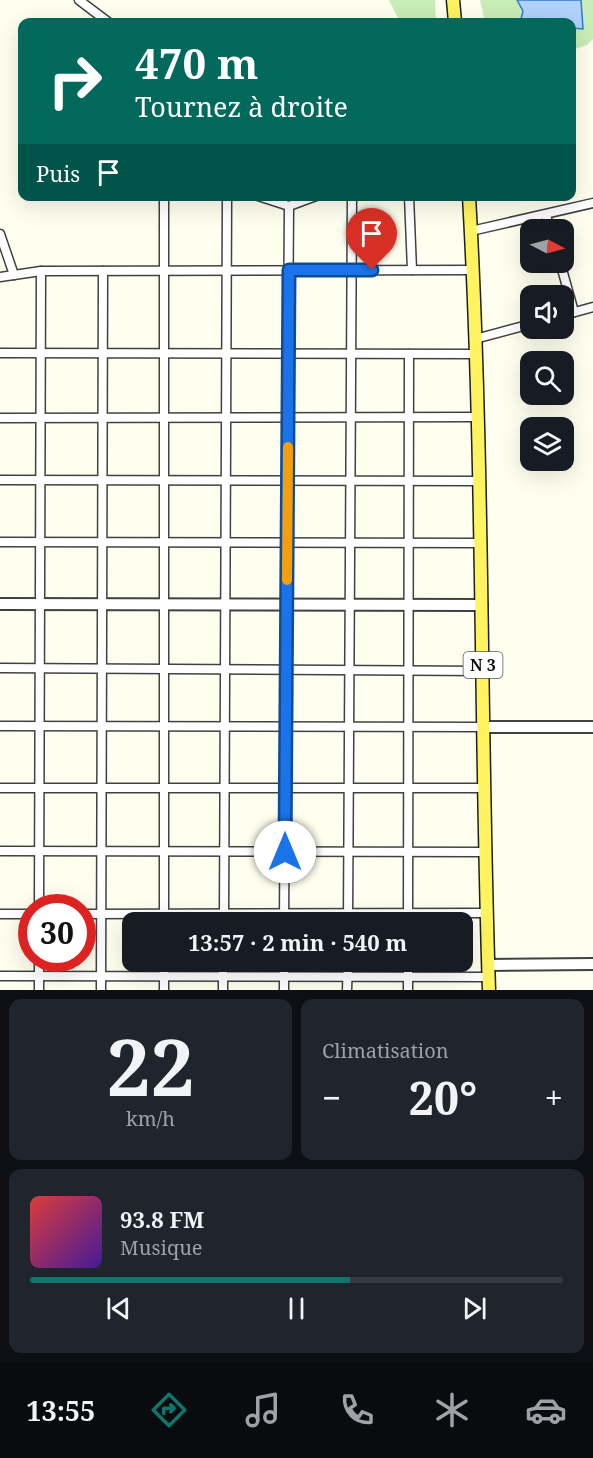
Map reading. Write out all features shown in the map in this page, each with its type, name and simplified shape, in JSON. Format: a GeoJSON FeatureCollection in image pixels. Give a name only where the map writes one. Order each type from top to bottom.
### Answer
{"type":"FeatureCollection","features":[{"type":"Feature","properties":{"kind":"main road"},"geometry":{"type":"LineString","coordinates":[[453,0],[455,18]]}},
{"type":"Feature","properties":{"kind":"main road","name":"N 3"},"geometry":{"type":"LineString","coordinates":[[469,201],[474,270],[480,481],[489,990]]}},
{"type":"Feature","properties":{"kind":"street"},"geometry":{"type":"LineString","coordinates":[[79,0],[103,18]]}},
{"type":"Feature","properties":{"kind":"street"},"geometry":{"type":"LineString","coordinates":[[164,201],[164,912]]}},
{"type":"Feature","properties":{"kind":"street"},"geometry":{"type":"LineString","coordinates":[[224,912],[227,201]]}},
{"type":"Feature","properties":{"kind":"street"},"geometry":{"type":"LineString","coordinates":[[274,201],[289,206],[302,201]]}},
{"type":"Feature","properties":{"kind":"street"},"geometry":{"type":"LineString","coordinates":[[348,912],[352,201]]}},
{"type":"Feature","properties":{"kind":"street"},"geometry":{"type":"LineString","coordinates":[[409,201],[412,270]]}},
{"type":"Feature","properties":{"kind":"street"},"geometry":{"type":"LineString","coordinates":[[471,231],[593,203]]}},
{"type":"Feature","properties":{"kind":"street"},"geometry":{"type":"LineString","coordinates":[[284,912],[289,206]]}},
{"type":"Feature","properties":{"kind":"street"},"geometry":{"type":"LineString","coordinates":[[546,215],[547,219]]}},
{"type":"Feature","properties":{"kind":"street"},"geometry":{"type":"LineString","coordinates":[[0,234],[14,275]]}},
{"type":"Feature","properties":{"kind":"street"},"geometry":{"type":"LineString","coordinates":[[0,277],[41,271],[474,270]]}},
{"type":"Feature","properties":{"kind":"street"},"geometry":{"type":"LineString","coordinates":[[39,894],[41,271]]}},
{"type":"Feature","properties":{"kind":"street"},"geometry":{"type":"LineString","coordinates":[[101,990],[103,271]]}},
{"type":"Feature","properties":{"kind":"street"},"geometry":{"type":"LineString","coordinates":[[574,312],[593,307]]}},
{"type":"Feature","properties":{"kind":"street"},"geometry":{"type":"LineString","coordinates":[[475,339],[520,327]]}},
{"type":"Feature","properties":{"kind":"street"},"geometry":{"type":"LineString","coordinates":[[0,353],[476,354]]}},
{"type":"Feature","properties":{"kind":"street"},"geometry":{"type":"LineString","coordinates":[[408,912],[410,354]]}},
{"type":"Feature","properties":{"kind":"street"},"geometry":{"type":"LineString","coordinates":[[0,418],[478,417]]}},
{"type":"Feature","properties":{"kind":"street"},"geometry":{"type":"LineString","coordinates":[[0,480],[480,481]]}},
{"type":"Feature","properties":{"kind":"street"},"geometry":{"type":"LineString","coordinates":[[0,542],[481,543]]}},
{"type":"Feature","properties":{"kind":"street"},"geometry":{"type":"LineString","coordinates":[[0,604],[482,605]]}},
{"type":"Feature","properties":{"kind":"street"},"geometry":{"type":"LineString","coordinates":[[0,668],[484,671]]}},
{"type":"Feature","properties":{"kind":"street"},"geometry":{"type":"LineString","coordinates":[[0,726],[593,726]]}},
{"type":"Feature","properties":{"kind":"street"},"geometry":{"type":"LineString","coordinates":[[0,788],[485,788]]}},
{"type":"Feature","properties":{"kind":"street"},"geometry":{"type":"LineString","coordinates":[[0,852],[486,852]]}},
{"type":"Feature","properties":{"kind":"street"},"geometry":{"type":"LineString","coordinates":[[473,914],[487,913]]}},
{"type":"Feature","properties":{"kind":"street"},"geometry":{"type":"LineString","coordinates":[[0,914],[18,914]]}},
{"type":"Feature","properties":{"kind":"street"},"geometry":{"type":"LineString","coordinates":[[96,914],[122,915]]}},
{"type":"Feature","properties":{"kind":"street"},"geometry":{"type":"LineString","coordinates":[[0,976],[408,977],[593,964]]}},
{"type":"Feature","properties":{"kind":"street"},"geometry":{"type":"LineString","coordinates":[[39,972],[39,990]]}},
{"type":"Feature","properties":{"kind":"street"},"geometry":{"type":"LineString","coordinates":[[164,972],[164,990]]}},
{"type":"Feature","properties":{"kind":"street"},"geometry":{"type":"LineString","coordinates":[[223,972],[223,990]]}},
{"type":"Feature","properties":{"kind":"street"},"geometry":{"type":"LineString","coordinates":[[284,972],[284,990]]}},
{"type":"Feature","properties":{"kind":"street"},"geometry":{"type":"LineString","coordinates":[[347,972],[347,990]]}},
{"type":"Feature","properties":{"kind":"street"},"geometry":{"type":"LineString","coordinates":[[408,972],[408,990]]}},
{"type":"Feature","properties":{"kind":"green space"},"geometry":{"type":"Polygon","coordinates":[[[389,0],[435,0],[436,18],[398,18],[389,0]]]}},
{"type":"Feature","properties":{"kind":"green space"},"geometry":{"type":"Polygon","coordinates":[[[480,0],[593,0],[593,39],[587,45],[576,49],[576,18],[484,18],[480,0]]]}},
{"type":"Feature","properties":{"kind":"water"},"geometry":{"type":"Polygon","coordinates":[[[517,0],[581,0],[583,29],[576,28],[576,18],[521,18],[523,11],[517,0]]]}},
{"type":"Feature","properties":{"kind":"slow traffic"},"geometry":{"type":"LineString","coordinates":[[287,580],[288,447]]}},
{"type":"Feature","properties":{"kind":"route"},"geometry":{"type":"LineString","coordinates":[[285,852],[289,270],[372,270]]}}]}
